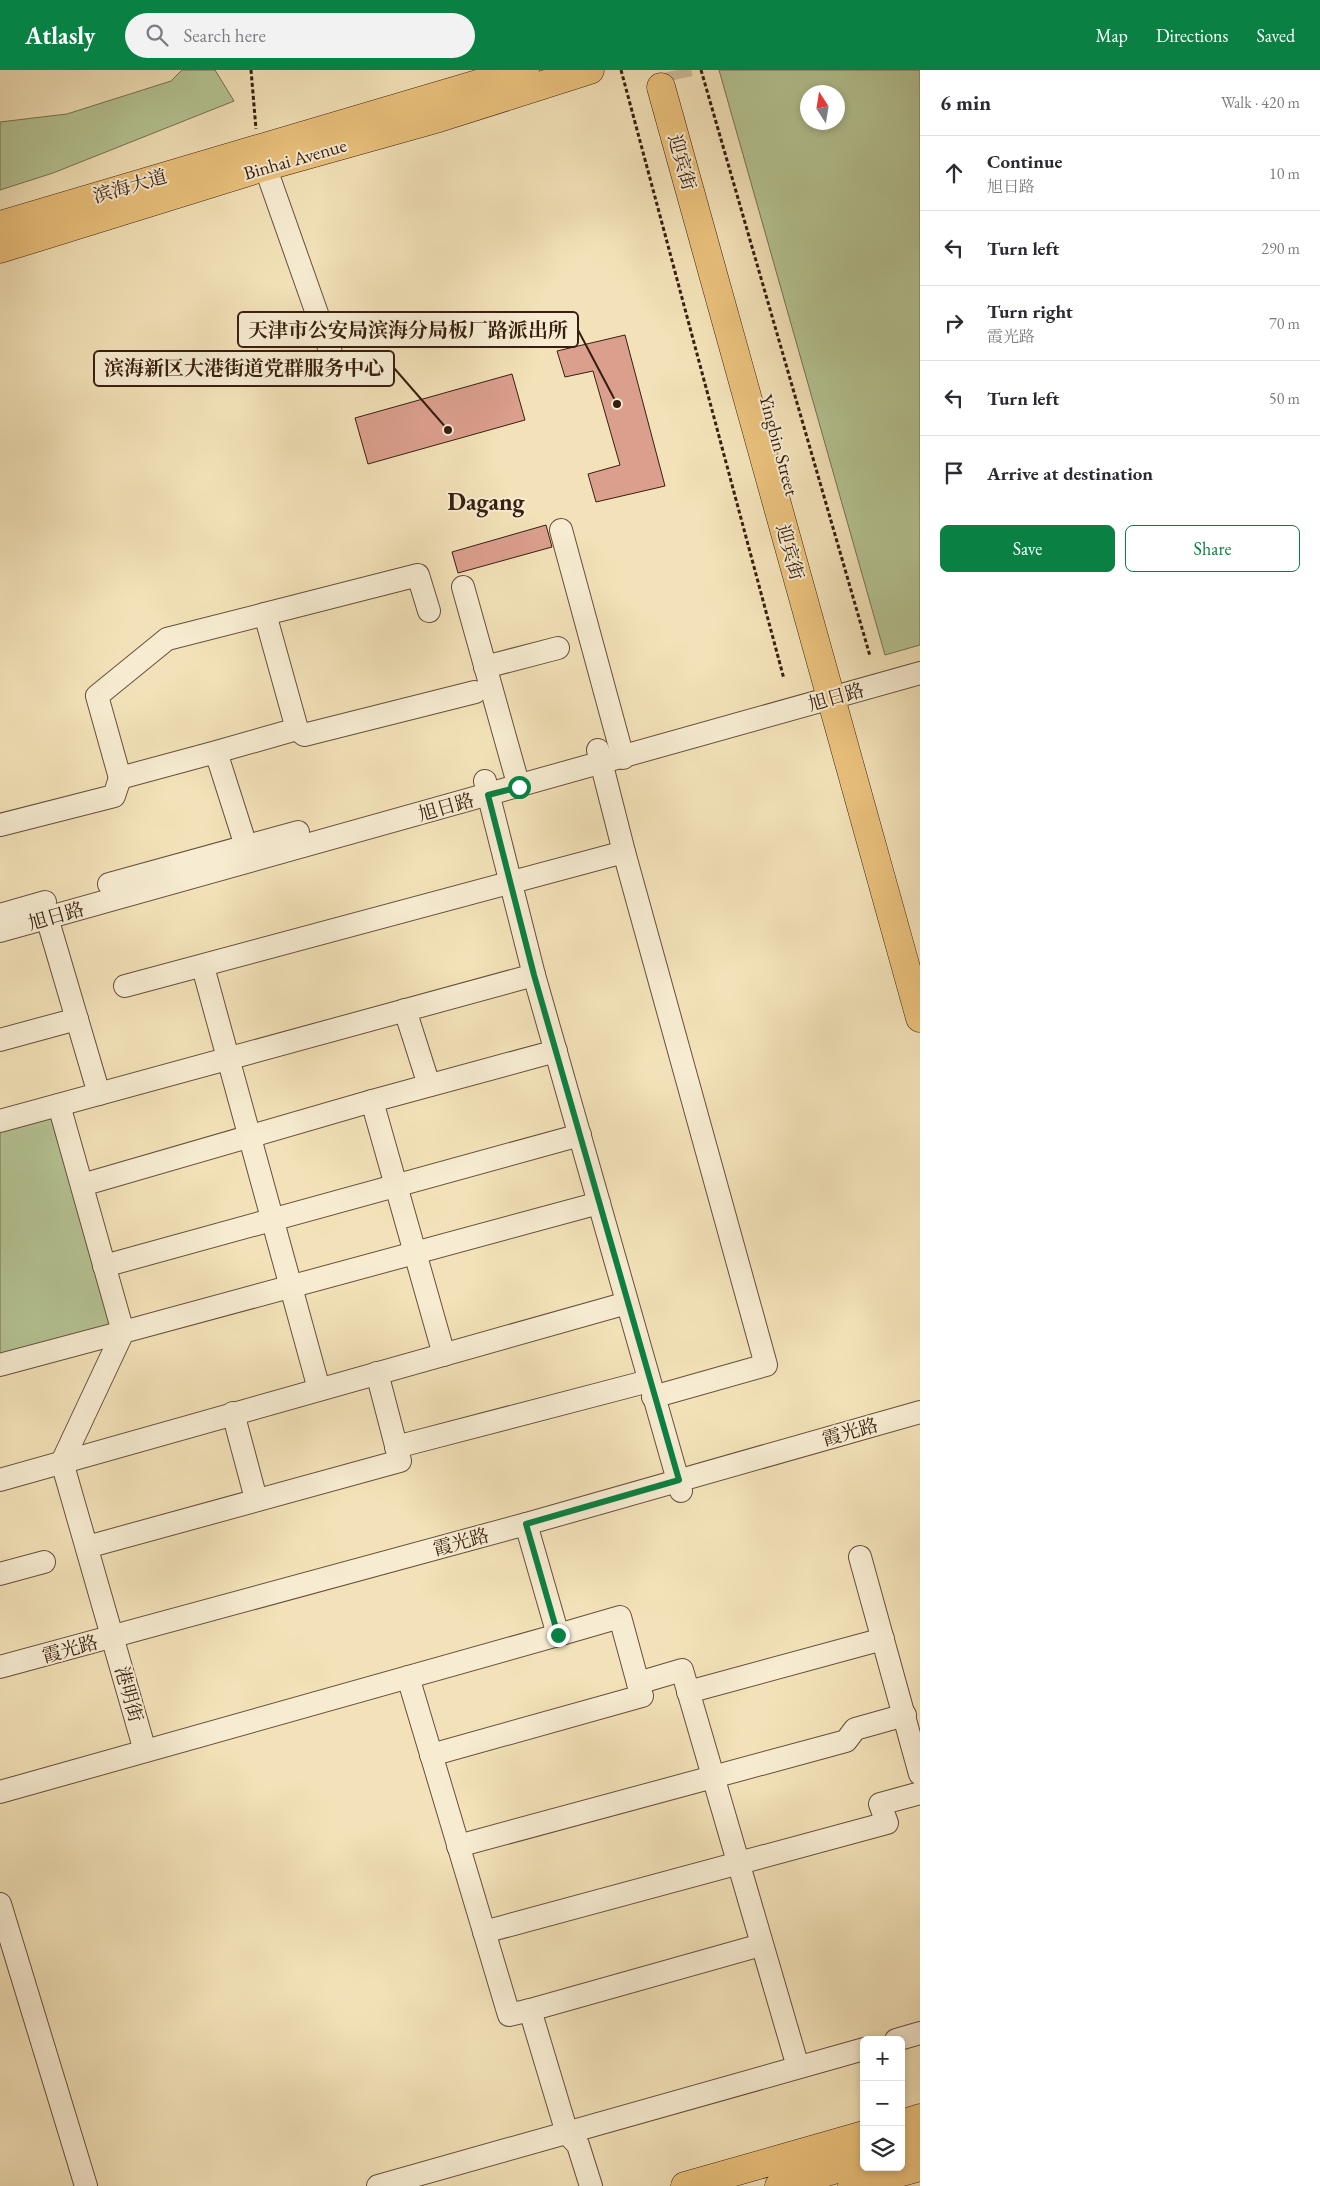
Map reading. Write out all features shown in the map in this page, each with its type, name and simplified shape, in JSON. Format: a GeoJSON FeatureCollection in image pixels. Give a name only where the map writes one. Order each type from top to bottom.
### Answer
{"type":"FeatureCollection","features":[{"type":"Feature","properties":{"kind":"main road"},"geometry":{"type":"LineString","coordinates":[[262,157],[525,70]]}},
{"type":"Feature","properties":{"kind":"main road","name":"Binhai Avenue"},"geometry":{"type":"LineString","coordinates":[[0,250],[262,157],[439,118],[590,70]]}},
{"type":"Feature","properties":{"kind":"main road","name":"迎宾街"},"geometry":{"type":"LineString","coordinates":[[680,78],[920,1018]]}},
{"type":"Feature","properties":{"kind":"main road","name":"滨海大道"},"geometry":{"type":"LineString","coordinates":[[0,225],[262,157]]}},
{"type":"Feature","properties":{"kind":"main road"},"geometry":{"type":"LineString","coordinates":[[837,690],[920,956]]}},
{"type":"Feature","properties":{"kind":"main road"},"geometry":{"type":"LineString","coordinates":[[905,2123],[920,2118]]}},
{"type":"Feature","properties":{"kind":"main road"},"geometry":{"type":"LineString","coordinates":[[685,2186],[860,2136]]}},
{"type":"Feature","properties":{"kind":"main road"},"geometry":{"type":"LineString","coordinates":[[852,2186],[907,2169],[920,2145]]}},
{"type":"Feature","properties":{"kind":"main road"},"geometry":{"type":"LineString","coordinates":[[779,2186],[860,2162]]}},
{"type":"Feature","properties":{"kind":"street"},"geometry":{"type":"LineString","coordinates":[[262,157],[338,373]]}},
{"type":"Feature","properties":{"kind":"street"},"geometry":{"type":"LineString","coordinates":[[561,530],[621,750]]}},
{"type":"Feature","properties":{"kind":"street"},"geometry":{"type":"LineString","coordinates":[[0,825],[114,796],[120,778],[97,696],[168,638],[418,575],[429,611]]}},
{"type":"Feature","properties":{"kind":"street"},"geometry":{"type":"LineString","coordinates":[[463,587],[517,780]]}},
{"type":"Feature","properties":{"kind":"street"},"geometry":{"type":"LineString","coordinates":[[265,614],[296,730],[304,735],[475,692]]}},
{"type":"Feature","properties":{"kind":"street"},"geometry":{"type":"LineString","coordinates":[[485,667],[558,648]]}},
{"type":"Feature","properties":{"kind":"street","name":"旭日路"},"geometry":{"type":"LineString","coordinates":[[837,690],[920,659]]}},
{"type":"Feature","properties":{"kind":"street","name":"旭日路"},"geometry":{"type":"LineString","coordinates":[[0,931],[45,910],[246,846],[517,780],[837,690],[920,673]]}},
{"type":"Feature","properties":{"kind":"street"},"geometry":{"type":"LineString","coordinates":[[120,778],[296,730]]}},
{"type":"Feature","properties":{"kind":"street"},"geometry":{"type":"LineString","coordinates":[[216,752],[246,846]]}},
{"type":"Feature","properties":{"kind":"street"},"geometry":{"type":"LineString","coordinates":[[396,1447],[766,1365],[624,852],[600,756]]}},
{"type":"Feature","properties":{"kind":"street"},"geometry":{"type":"LineString","coordinates":[[486,788],[534,975],[680,1486]]}},
{"type":"Feature","properties":{"kind":"street","name":"旭日路"},"geometry":{"type":"LineString","coordinates":[[0,915],[45,910],[486,788]]}},
{"type":"Feature","properties":{"kind":"street"},"geometry":{"type":"LineString","coordinates":[[125,986],[203,967],[624,852]]}},
{"type":"Feature","properties":{"kind":"street"},"geometry":{"type":"LineString","coordinates":[[45,910],[99,1094]]}},
{"type":"Feature","properties":{"kind":"street"},"geometry":{"type":"LineString","coordinates":[[203,967],[319,1389]]}},
{"type":"Feature","properties":{"kind":"street"},"geometry":{"type":"LineString","coordinates":[[0,1121],[534,975]]}},
{"type":"Feature","properties":{"kind":"street"},"geometry":{"type":"LineString","coordinates":[[405,1010],[429,1085]]}},
{"type":"Feature","properties":{"kind":"street"},"geometry":{"type":"LineString","coordinates":[[0,1040],[77,1019]]}},
{"type":"Feature","properties":{"kind":"street"},"geometry":{"type":"LineString","coordinates":[[82,1185],[372,1101],[556,1051]]}},
{"type":"Feature","properties":{"kind":"street"},"geometry":{"type":"LineString","coordinates":[[372,1101],[444,1354]]}},
{"type":"Feature","properties":{"kind":"street"},"geometry":{"type":"LineString","coordinates":[[59,1105],[123,1332],[62,1462]]}},
{"type":"Feature","properties":{"kind":"street"},"geometry":{"type":"LineString","coordinates":[[104,1266],[580,1135]]}},
{"type":"Feature","properties":{"kind":"street"},"geometry":{"type":"LineString","coordinates":[[0,1366],[599,1203]]}},
{"type":"Feature","properties":{"kind":"street"},"geometry":{"type":"LineString","coordinates":[[0,1480],[627,1303]]}},
{"type":"Feature","properties":{"kind":"street"},"geometry":{"type":"LineString","coordinates":[[87,1547],[400,1461],[377,1373]]}},
{"type":"Feature","properties":{"kind":"street","name":"霞光路"},"geometry":{"type":"LineString","coordinates":[[680,1486],[920,1412]]}},
{"type":"Feature","properties":{"kind":"street"},"geometry":{"type":"LineString","coordinates":[[233,1413],[256,1500]]}},
{"type":"Feature","properties":{"kind":"street","name":"霞光路"},"geometry":{"type":"LineString","coordinates":[[0,1678],[114,1642],[527,1528],[680,1486],[920,1425]]}},
{"type":"Feature","properties":{"kind":"street","name":"港明街"},"geometry":{"type":"LineString","coordinates":[[62,1462],[145,1751]]}},
{"type":"Feature","properties":{"kind":"street"},"geometry":{"type":"LineString","coordinates":[[527,1528],[558,1635]]}},
{"type":"Feature","properties":{"kind":"street"},"geometry":{"type":"LineString","coordinates":[[860,1557],[920,1774]]}},
{"type":"Feature","properties":{"kind":"street"},"geometry":{"type":"LineString","coordinates":[[0,1574],[44,1562]]}},
{"type":"Feature","properties":{"kind":"street"},"geometry":{"type":"LineString","coordinates":[[0,1792],[620,1617],[642,1696],[431,1755]]}},
{"type":"Feature","properties":{"kind":"street"},"geometry":{"type":"LineString","coordinates":[[688,1692],[883,1639]]}},
{"type":"Feature","properties":{"kind":"street","name":"霞光路"},"geometry":{"type":"LineString","coordinates":[[0,1667],[114,1642]]}},
{"type":"Feature","properties":{"kind":"street"},"geometry":{"type":"LineString","coordinates":[[638,1683],[682,1670],[798,2068]]}},
{"type":"Feature","properties":{"kind":"street"},"geometry":{"type":"LineString","coordinates":[[408,1677],[509,2015],[761,1945]]}},
{"type":"Feature","properties":{"kind":"street"},"geometry":{"type":"LineString","coordinates":[[458,1846],[846,1741],[855,1729],[905,1715]]}},
{"type":"Feature","properties":{"kind":"street"},"geometry":{"type":"LineString","coordinates":[[484,1932],[886,1823],[880,1804],[920,1793]]}},
{"type":"Feature","properties":{"kind":"street"},"geometry":{"type":"LineString","coordinates":[[0,1904],[86,2186]]}},
{"type":"Feature","properties":{"kind":"street"},"geometry":{"type":"LineString","coordinates":[[530,2010],[567,2133],[578,2145],[591,2186]]}},
{"type":"Feature","properties":{"kind":"street"},"geometry":{"type":"LineString","coordinates":[[905,2037],[920,2033]]}},
{"type":"Feature","properties":{"kind":"street"},"geometry":{"type":"LineString","coordinates":[[378,2186],[860,2050]]}},
{"type":"Feature","properties":{"kind":"path"},"geometry":{"type":"LineString","coordinates":[[251,70],[253,104],[262,157]]}},
{"type":"Feature","properties":{"kind":"path"},"geometry":{"type":"LineString","coordinates":[[620,70],[784,679]]}},
{"type":"Feature","properties":{"kind":"path"},"geometry":{"type":"LineString","coordinates":[[680,78],[870,656]]}},
{"type":"Feature","properties":{"kind":"green space"},"geometry":{"type":"Polygon","coordinates":[[[182,70],[215,70],[234,101],[53,173],[0,190],[0,122],[67,114],[171,81],[182,70]]]}},
{"type":"Feature","properties":{"kind":"green space"},"geometry":{"type":"Polygon","coordinates":[[[719,70],[920,70],[920,645],[885,655],[719,70]]]}},
{"type":"Feature","properties":{"kind":"green space"},"geometry":{"type":"Polygon","coordinates":[[[51,1118],[113,1328],[0,1358],[0,1131],[51,1118]]]}},
{"type":"Feature","properties":{"kind":"building"},"geometry":{"type":"Polygon","coordinates":[[[625,335],[665,486],[596,502],[588,474],[620,465],[593,371],[565,377],[557,351],[625,335]]]}},
{"type":"Feature","properties":{"kind":"building"},"geometry":{"type":"Polygon","coordinates":[[[512,374],[525,420],[368,464],[355,418],[512,374]]]}},
{"type":"Feature","properties":{"kind":"building"},"geometry":{"type":"Polygon","coordinates":[[[546,525],[552,547],[458,573],[452,552],[546,525]]]}},
{"type":"Feature","properties":{"kind":"tunnel"},"geometry":{"type":"LineString","coordinates":[[677,70],[679,79]]}},
{"type":"Feature","properties":{"kind":"place","name":"天津市公安局滨海分局板厂路派出所"},"geometry":{"type":"Point","coordinates":[617,404]}},
{"type":"Feature","properties":{"kind":"place","name":"滨海新区大港街道党群服务中心"},"geometry":{"type":"Point","coordinates":[448,430]}},
{"type":"Feature","properties":{"kind":"district","name":"Dagang"},"geometry":{"type":"Point","coordinates":[486,501]}},
{"type":"Feature","properties":{"kind":"route"},"geometry":{"type":"LineString","coordinates":[[519,787],[488,795],[534,975],[679,1480],[526,1524],[558,1635]]}}]}
